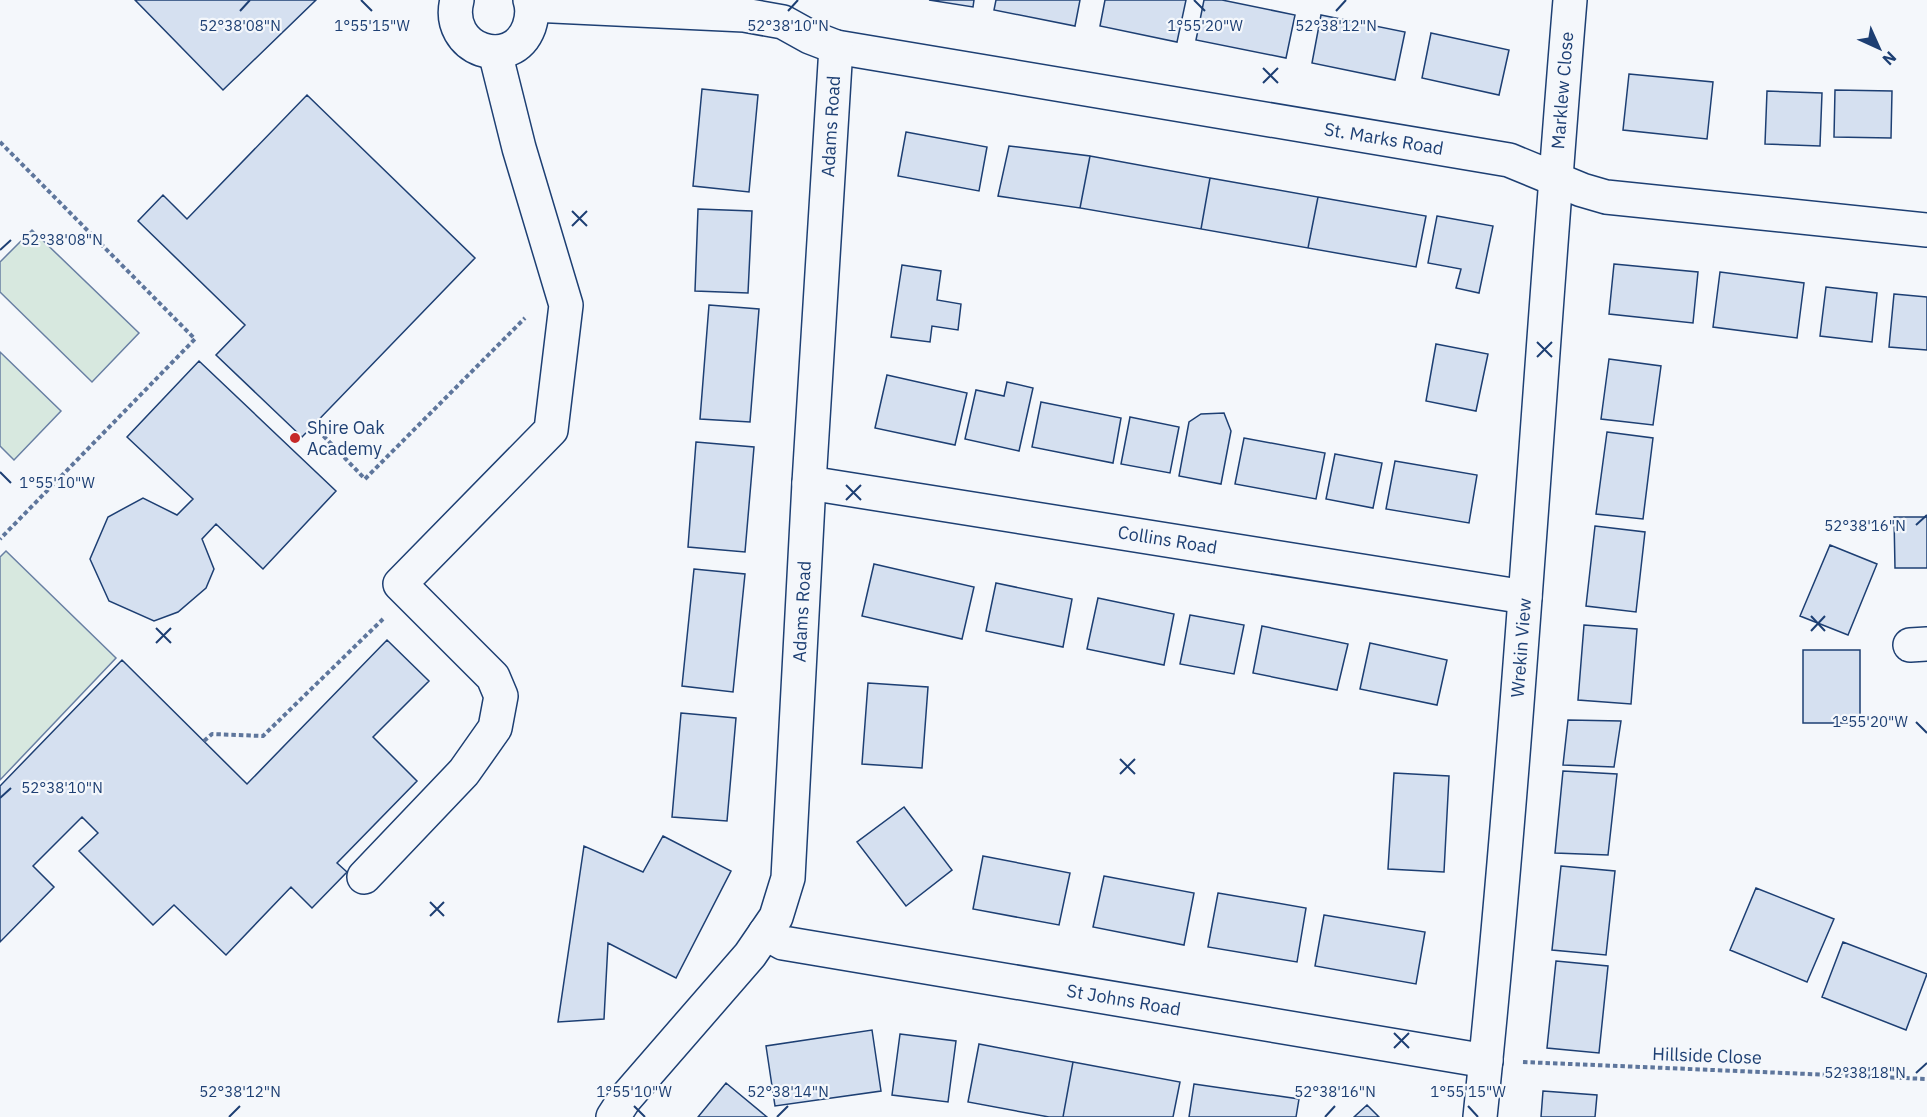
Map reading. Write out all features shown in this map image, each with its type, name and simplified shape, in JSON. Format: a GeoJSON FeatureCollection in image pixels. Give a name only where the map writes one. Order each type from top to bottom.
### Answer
{"type":"FeatureCollection","features":[{"type":"Feature","properties":{"kind":"street","name":"Marklew Close"},"geometry":{"type":"LineString","coordinates":[[1555,179],[1570,0]]}},
{"type":"Feature","properties":{"kind":"street"},"geometry":{"type":"LineString","coordinates":[[454,1],[456,22],[461,34],[470,44],[482,50],[495,52],[508,49],[520,42],[528,31],[532,19],[531,3]]}},
{"type":"Feature","properties":{"kind":"street","name":"St. Marks Road"},"geometry":{"type":"LineString","coordinates":[[531,3],[744,15],[783,22],[810,37],[836,47],[1509,160],[1606,197],[1927,230]]}},
{"type":"Feature","properties":{"kind":"street","name":"Adams Road"},"geometry":{"type":"LineString","coordinates":[[613,1117],[624,1100],[750,955],[776,917],[788,878],[809,483],[836,47]]}},
{"type":"Feature","properties":{"kind":"street"},"geometry":{"type":"LineString","coordinates":[[364,877],[464,772],[495,728],[501,696],[493,677],[400,584],[550,430],[566,305],[519,148],[495,52]]}},
{"type":"Feature","properties":{"kind":"street","name":"Wrekin View"},"geometry":{"type":"LineString","coordinates":[[1480,1117],[1525,597],[1555,179]]}},
{"type":"Feature","properties":{"kind":"street","name":"Collins Road"},"geometry":{"type":"LineString","coordinates":[[809,483],[1525,597]]}},
{"type":"Feature","properties":{"kind":"street","name":"St Johns Road"},"geometry":{"type":"LineString","coordinates":[[765,933],[783,943],[1485,1061]]}},
{"type":"Feature","properties":{"kind":"path"},"geometry":{"type":"LineString","coordinates":[[0,142],[195,339],[0,539]]}},
{"type":"Feature","properties":{"kind":"path"},"geometry":{"type":"LineString","coordinates":[[313,426],[366,479],[560,284]]}},
{"type":"Feature","properties":{"kind":"path"},"geometry":{"type":"LineString","coordinates":[[204,741],[212,734],[263,736],[409,593]]}},
{"type":"Feature","properties":{"kind":"path","name":"Hillside Close"},"geometry":{"type":"LineString","coordinates":[[1485,1061],[1927,1079]]}},
{"type":"Feature","properties":{"kind":"shaded area"},"geometry":{"type":"Polygon","coordinates":[[[32,230],[139,333],[92,382],[0,292],[0,262],[32,230]]]}},
{"type":"Feature","properties":{"kind":"shaded area"},"geometry":{"type":"Polygon","coordinates":[[[0,352],[61,411],[14,460],[0,446],[0,352]]]}},
{"type":"Feature","properties":{"kind":"shaded area"},"geometry":{"type":"Polygon","coordinates":[[[6,551],[116,658],[0,780],[0,557],[6,551]]]}},
{"type":"Feature","properties":{"kind":"building"},"geometry":{"type":"Polygon","coordinates":[[[135,0],[316,0],[223,90],[135,0]]]}},
{"type":"Feature","properties":{"kind":"building"},"geometry":{"type":"Polygon","coordinates":[[[929,0],[974,0],[973,7],[929,0]]]}},
{"type":"Feature","properties":{"kind":"building"},"geometry":{"type":"Polygon","coordinates":[[[996,0],[1080,0],[1075,26],[994,10],[996,0]]]}},
{"type":"Feature","properties":{"kind":"building"},"geometry":{"type":"Polygon","coordinates":[[[1105,0],[1186,0],[1177,42],[1100,26],[1105,0]]]}},
{"type":"Feature","properties":{"kind":"building"},"geometry":{"type":"Polygon","coordinates":[[[1204,0],[1222,0],[1295,15],[1286,58],[1196,40],[1204,0]]]}},
{"type":"Feature","properties":{"kind":"building"},"geometry":{"type":"Polygon","coordinates":[[[1321,15],[1405,32],[1395,80],[1312,63],[1321,15]]]}},
{"type":"Feature","properties":{"kind":"building"},"geometry":{"type":"Polygon","coordinates":[[[1431,33],[1509,50],[1499,95],[1422,78],[1431,33]]]}},
{"type":"Feature","properties":{"kind":"building"},"geometry":{"type":"Polygon","coordinates":[[[1629,74],[1713,82],[1707,139],[1623,130],[1629,74]]]}},
{"type":"Feature","properties":{"kind":"building"},"geometry":{"type":"Polygon","coordinates":[[[702,89],[758,95],[749,192],[693,186],[702,89]]]}},
{"type":"Feature","properties":{"kind":"building"},"geometry":{"type":"Polygon","coordinates":[[[1835,90],[1892,91],[1891,138],[1834,137],[1835,90]]]}},
{"type":"Feature","properties":{"kind":"building"},"geometry":{"type":"Polygon","coordinates":[[[1767,91],[1822,93],[1820,146],[1765,144],[1767,91]]]}},
{"type":"Feature","properties":{"kind":"building"},"geometry":{"type":"Polygon","coordinates":[[[307,95],[475,258],[302,437],[216,355],[245,325],[138,221],[163,195],[187,219],[307,95]]]}},
{"type":"Feature","properties":{"kind":"building"},"geometry":{"type":"Polygon","coordinates":[[[906,132],[987,147],[979,191],[898,176],[906,132]]]}},
{"type":"Feature","properties":{"kind":"building"},"geometry":{"type":"Polygon","coordinates":[[[1009,146],[1090,156],[1080,208],[998,196],[1009,146]]]}},
{"type":"Feature","properties":{"kind":"building"},"geometry":{"type":"Polygon","coordinates":[[[1090,156],[1210,178],[1201,229],[1080,208],[1090,156]]]}},
{"type":"Feature","properties":{"kind":"building"},"geometry":{"type":"Polygon","coordinates":[[[1210,178],[1318,197],[1308,248],[1201,229],[1210,178]]]}},
{"type":"Feature","properties":{"kind":"building"},"geometry":{"type":"Polygon","coordinates":[[[1318,197],[1426,216],[1416,267],[1308,248],[1318,197]]]}},
{"type":"Feature","properties":{"kind":"building"},"geometry":{"type":"Polygon","coordinates":[[[698,209],[752,211],[748,293],[695,291],[698,209]]]}},
{"type":"Feature","properties":{"kind":"building"},"geometry":{"type":"Polygon","coordinates":[[[1437,216],[1493,226],[1479,293],[1456,288],[1461,269],[1428,263],[1437,216]]]}},
{"type":"Feature","properties":{"kind":"building"},"geometry":{"type":"Polygon","coordinates":[[[1614,264],[1698,272],[1693,323],[1609,314],[1614,264]]]}},
{"type":"Feature","properties":{"kind":"building"},"geometry":{"type":"Polygon","coordinates":[[[902,265],[941,271],[937,300],[961,304],[958,330],[932,326],[930,342],[891,337],[902,265]]]}},
{"type":"Feature","properties":{"kind":"building"},"geometry":{"type":"Polygon","coordinates":[[[1720,272],[1804,283],[1797,338],[1713,327],[1720,272]]]}},
{"type":"Feature","properties":{"kind":"building"},"geometry":{"type":"Polygon","coordinates":[[[1826,287],[1877,293],[1872,342],[1820,336],[1826,287]]]}},
{"type":"Feature","properties":{"kind":"building"},"geometry":{"type":"Polygon","coordinates":[[[1894,294],[1927,297],[1927,350],[1889,347],[1894,294]]]}},
{"type":"Feature","properties":{"kind":"building"},"geometry":{"type":"Polygon","coordinates":[[[709,305],[759,309],[750,422],[700,419],[709,305]]]}},
{"type":"Feature","properties":{"kind":"building"},"geometry":{"type":"Polygon","coordinates":[[[1436,344],[1488,354],[1476,411],[1426,401],[1436,344]]]}},
{"type":"Feature","properties":{"kind":"building"},"geometry":{"type":"Polygon","coordinates":[[[1609,359],[1661,366],[1653,425],[1601,419],[1609,359]]]}},
{"type":"Feature","properties":{"kind":"building"},"geometry":{"type":"Polygon","coordinates":[[[199,361],[336,491],[263,569],[216,524],[202,539],[214,569],[206,588],[178,612],[154,621],[109,601],[90,559],[108,517],[143,498],[177,515],[193,499],[127,437],[199,361]]]}},
{"type":"Feature","properties":{"kind":"building"},"geometry":{"type":"Polygon","coordinates":[[[887,375],[967,393],[955,445],[875,428],[887,375]]]}},
{"type":"Feature","properties":{"kind":"building"},"geometry":{"type":"Polygon","coordinates":[[[1007,382],[1033,388],[1019,451],[965,439],[976,390],[1004,396],[1007,382]]]}},
{"type":"Feature","properties":{"kind":"building"},"geometry":{"type":"Polygon","coordinates":[[[1041,402],[1121,418],[1113,463],[1032,447],[1041,402]]]}},
{"type":"Feature","properties":{"kind":"building"},"geometry":{"type":"Polygon","coordinates":[[[1224,413],[1231,431],[1221,484],[1179,476],[1189,422],[1201,414],[1224,413]]]}},
{"type":"Feature","properties":{"kind":"building"},"geometry":{"type":"Polygon","coordinates":[[[1130,417],[1179,427],[1170,473],[1121,464],[1130,417]]]}},
{"type":"Feature","properties":{"kind":"building"},"geometry":{"type":"Polygon","coordinates":[[[1607,432],[1653,438],[1643,519],[1596,514],[1607,432]]]}},
{"type":"Feature","properties":{"kind":"building"},"geometry":{"type":"Polygon","coordinates":[[[1244,438],[1325,453],[1316,499],[1235,484],[1244,438]]]}},
{"type":"Feature","properties":{"kind":"building"},"geometry":{"type":"Polygon","coordinates":[[[696,442],[754,447],[745,552],[688,547],[696,442]]]}},
{"type":"Feature","properties":{"kind":"building"},"geometry":{"type":"Polygon","coordinates":[[[1335,454],[1382,463],[1373,508],[1326,499],[1335,454]]]}},
{"type":"Feature","properties":{"kind":"building"},"geometry":{"type":"Polygon","coordinates":[[[1395,461],[1477,475],[1469,523],[1386,509],[1395,461]]]}},
{"type":"Feature","properties":{"kind":"building"},"geometry":{"type":"Polygon","coordinates":[[[1894,517],[1927,517],[1927,568],[1895,568],[1894,517]]]}},
{"type":"Feature","properties":{"kind":"building"},"geometry":{"type":"Polygon","coordinates":[[[1595,526],[1645,532],[1636,612],[1586,606],[1595,526]]]}},
{"type":"Feature","properties":{"kind":"building"},"geometry":{"type":"Polygon","coordinates":[[[1830,545],[1877,564],[1848,635],[1800,616],[1830,545]]]}},
{"type":"Feature","properties":{"kind":"building"},"geometry":{"type":"Polygon","coordinates":[[[874,564],[974,587],[962,639],[862,616],[874,564]]]}},
{"type":"Feature","properties":{"kind":"building"},"geometry":{"type":"Polygon","coordinates":[[[694,569],[745,574],[733,692],[682,686],[694,569]]]}},
{"type":"Feature","properties":{"kind":"building"},"geometry":{"type":"Polygon","coordinates":[[[996,583],[1072,599],[1063,647],[986,631],[996,583]]]}},
{"type":"Feature","properties":{"kind":"building"},"geometry":{"type":"Polygon","coordinates":[[[1098,598],[1174,614],[1164,665],[1087,649],[1098,598]]]}},
{"type":"Feature","properties":{"kind":"building"},"geometry":{"type":"Polygon","coordinates":[[[1190,615],[1244,625],[1234,674],[1180,664],[1190,615]]]}},
{"type":"Feature","properties":{"kind":"building"},"geometry":{"type":"Polygon","coordinates":[[[1584,625],[1637,629],[1631,704],[1578,700],[1584,625]]]}},
{"type":"Feature","properties":{"kind":"building"},"geometry":{"type":"Polygon","coordinates":[[[1262,626],[1348,644],[1337,690],[1253,673],[1262,626]]]}},
{"type":"Feature","properties":{"kind":"building"},"geometry":{"type":"Polygon","coordinates":[[[387,640],[429,681],[373,737],[417,781],[337,863],[347,872],[312,908],[291,887],[226,955],[174,905],[153,925],[79,851],[98,833],[82,817],[33,866],[54,887],[0,942],[0,786],[122,660],[247,784],[387,640]]]}},
{"type":"Feature","properties":{"kind":"building"},"geometry":{"type":"Polygon","coordinates":[[[1370,643],[1447,660],[1437,705],[1360,689],[1370,643]]]}},
{"type":"Feature","properties":{"kind":"building"},"geometry":{"type":"Polygon","coordinates":[[[1803,650],[1860,650],[1860,723],[1803,723],[1803,650]]]}},
{"type":"Feature","properties":{"kind":"building"},"geometry":{"type":"Polygon","coordinates":[[[868,683],[928,687],[922,768],[862,764],[868,683]]]}},
{"type":"Feature","properties":{"kind":"building"},"geometry":{"type":"Polygon","coordinates":[[[681,713],[736,718],[727,821],[672,817],[681,713]]]}},
{"type":"Feature","properties":{"kind":"building"},"geometry":{"type":"Polygon","coordinates":[[[1568,720],[1621,721],[1614,767],[1563,765],[1568,720]]]}},
{"type":"Feature","properties":{"kind":"building"},"geometry":{"type":"Polygon","coordinates":[[[1563,771],[1617,774],[1608,855],[1555,853],[1563,771]]]}},
{"type":"Feature","properties":{"kind":"building"},"geometry":{"type":"Polygon","coordinates":[[[1394,773],[1449,776],[1444,872],[1388,869],[1394,773]]]}},
{"type":"Feature","properties":{"kind":"building"},"geometry":{"type":"Polygon","coordinates":[[[904,807],[952,870],[906,906],[857,842],[904,807]]]}},
{"type":"Feature","properties":{"kind":"building"},"geometry":{"type":"Polygon","coordinates":[[[663,836],[731,871],[676,978],[608,943],[604,1019],[558,1022],[584,846],[643,872],[663,836]]]}},
{"type":"Feature","properties":{"kind":"building"},"geometry":{"type":"Polygon","coordinates":[[[983,856],[1070,873],[1059,925],[973,909],[983,856]]]}},
{"type":"Feature","properties":{"kind":"building"},"geometry":{"type":"Polygon","coordinates":[[[1561,866],[1615,871],[1606,955],[1552,950],[1561,866]]]}},
{"type":"Feature","properties":{"kind":"building"},"geometry":{"type":"Polygon","coordinates":[[[1104,876],[1194,893],[1184,945],[1093,927],[1104,876]]]}},
{"type":"Feature","properties":{"kind":"building"},"geometry":{"type":"Polygon","coordinates":[[[1756,888],[1834,919],[1807,982],[1730,950],[1756,888]]]}},
{"type":"Feature","properties":{"kind":"building"},"geometry":{"type":"Polygon","coordinates":[[[1218,893],[1306,908],[1297,962],[1208,947],[1218,893]]]}},
{"type":"Feature","properties":{"kind":"building"},"geometry":{"type":"Polygon","coordinates":[[[1324,915],[1425,932],[1416,984],[1315,966],[1324,915]]]}},
{"type":"Feature","properties":{"kind":"building"},"geometry":{"type":"Polygon","coordinates":[[[1843,942],[1927,974],[1906,1030],[1822,997],[1843,942]]]}},
{"type":"Feature","properties":{"kind":"building"},"geometry":{"type":"Polygon","coordinates":[[[1556,961],[1608,966],[1599,1053],[1547,1048],[1556,961]]]}},
{"type":"Feature","properties":{"kind":"building"},"geometry":{"type":"Polygon","coordinates":[[[872,1030],[881,1091],[775,1106],[766,1046],[872,1030]]]}},
{"type":"Feature","properties":{"kind":"building"},"geometry":{"type":"Polygon","coordinates":[[[900,1034],[956,1041],[948,1102],[892,1095],[900,1034]]]}},
{"type":"Feature","properties":{"kind":"building"},"geometry":{"type":"Polygon","coordinates":[[[979,1044],[1073,1062],[1063,1117],[1049,1117],[968,1102],[979,1044]]]}},
{"type":"Feature","properties":{"kind":"building"},"geometry":{"type":"Polygon","coordinates":[[[1073,1062],[1180,1082],[1173,1117],[1063,1117],[1073,1062]]]}},
{"type":"Feature","properties":{"kind":"building"},"geometry":{"type":"Polygon","coordinates":[[[726,1083],[767,1117],[698,1117],[726,1083]]]}},
{"type":"Feature","properties":{"kind":"building"},"geometry":{"type":"Polygon","coordinates":[[[1194,1084],[1299,1099],[1296,1117],[1189,1117],[1194,1084]]]}},
{"type":"Feature","properties":{"kind":"building"},"geometry":{"type":"Polygon","coordinates":[[[1543,1091],[1597,1095],[1595,1117],[1541,1117],[1543,1091]]]}},
{"type":"Feature","properties":{"kind":"building"},"geometry":{"type":"Polygon","coordinates":[[[1367,1105],[1379,1117],[1354,1117],[1367,1105]]]}},
{"type":"Feature","properties":{"kind":"place","name":"Shire Oak Academy"},"geometry":{"type":"Point","coordinates":[295,438]}}]}
